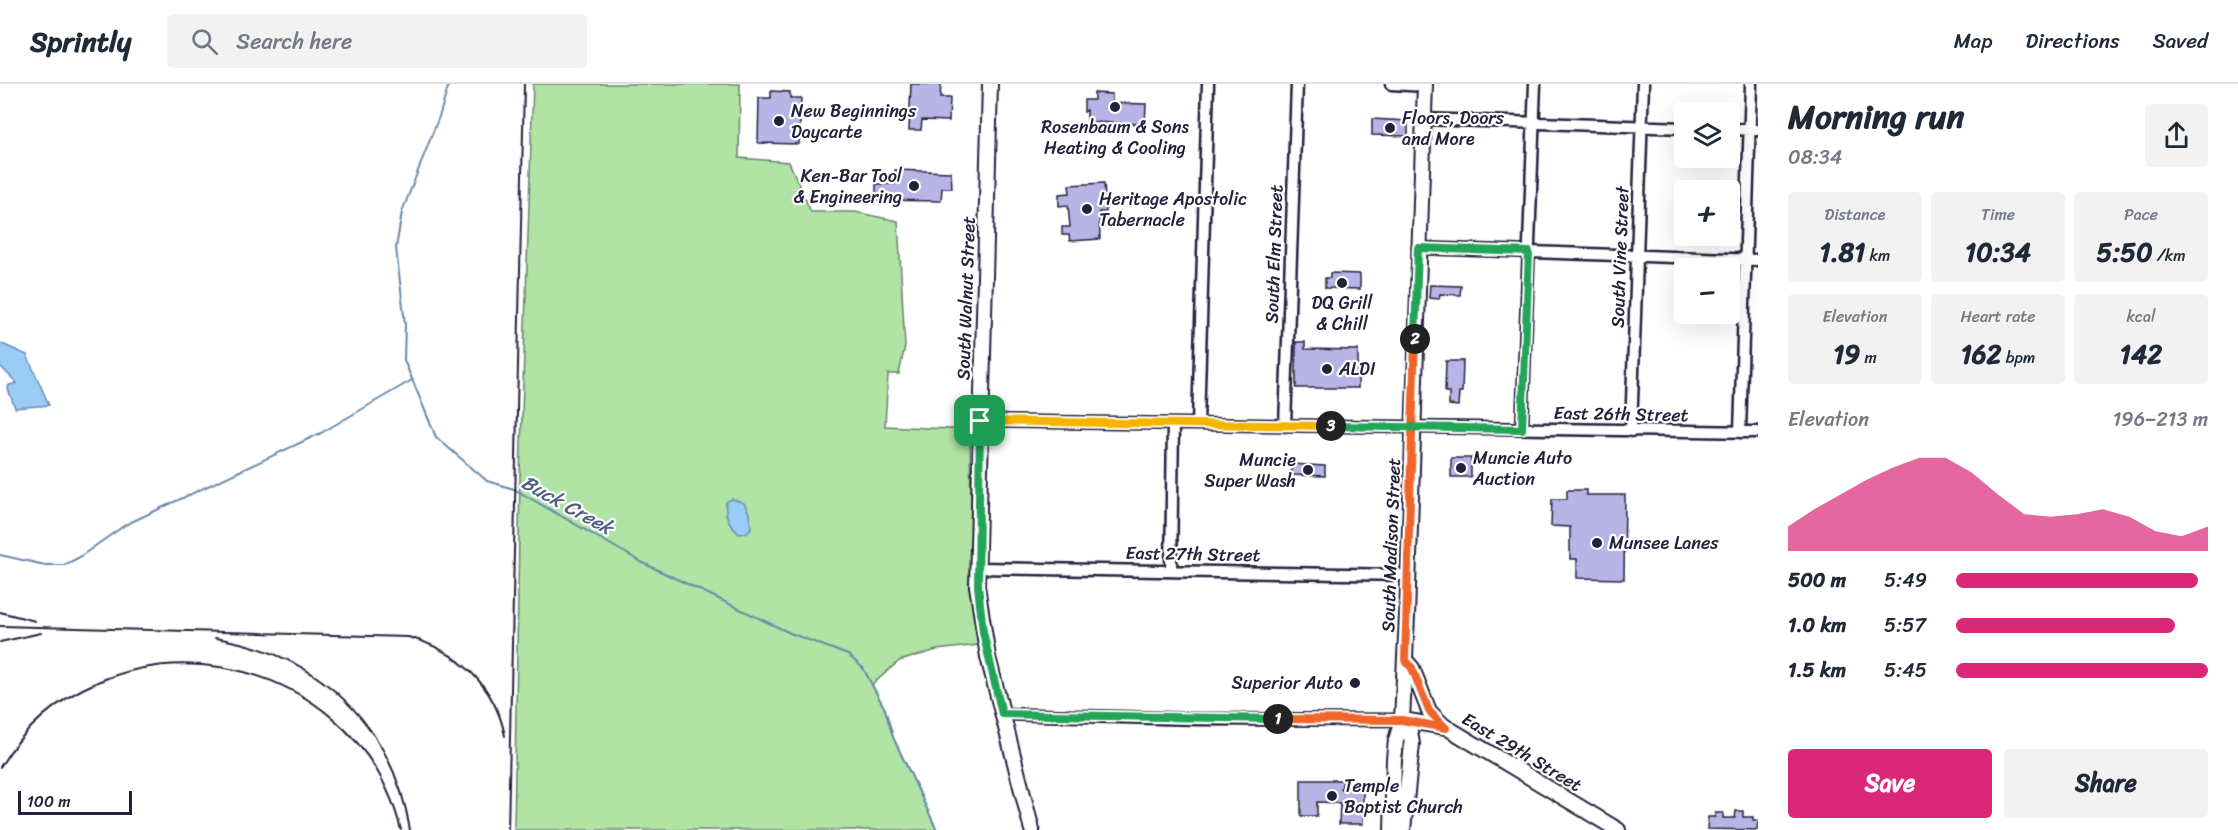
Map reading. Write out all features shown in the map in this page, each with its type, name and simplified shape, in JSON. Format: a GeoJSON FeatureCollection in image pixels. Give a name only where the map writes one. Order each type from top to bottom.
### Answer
{"type":"FeatureCollection","features":[{"type":"Feature","properties":{"kind":"main road","name":"South Walnut Street"},"geometry":{"type":"LineString","coordinates":[[990,84],[977,568],[983,632],[1032,830]]}},
{"type":"Feature","properties":{"kind":"main road","name":"South Madison Street"},"geometry":{"type":"LineString","coordinates":[[1392,830],[1396,740],[1402,720],[1405,660],[1425,85]]}},
{"type":"Feature","properties":{"kind":"main road"},"geometry":{"type":"LineString","coordinates":[[1405,660],[1412,668],[1429,711],[1446,728]]}},
{"type":"Feature","properties":{"kind":"main road","name":"South Madison Street"},"geometry":{"type":"LineString","coordinates":[[1402,720],[1410,732],[1412,744],[1403,830]]}},
{"type":"Feature","properties":{"kind":"main road","name":"East 29th Street"},"geometry":{"type":"LineString","coordinates":[[1402,720],[1446,728],[1618,830]]}},
{"type":"Feature","properties":{"kind":"street"},"geometry":{"type":"LineString","coordinates":[[1198,424],[1208,84]]}},
{"type":"Feature","properties":{"kind":"street","name":"South Elm Street"},"geometry":{"type":"LineString","coordinates":[[1285,426],[1297,84]]}},
{"type":"Feature","properties":{"kind":"street"},"geometry":{"type":"LineString","coordinates":[[1391,84],[1425,85]]}},
{"type":"Feature","properties":{"kind":"street"},"geometry":{"type":"LineString","coordinates":[[1522,429],[1535,84]]}},
{"type":"Feature","properties":{"kind":"street","name":"South Vine Street"},"geometry":{"type":"LineString","coordinates":[[1631,431],[1643,84]]}},
{"type":"Feature","properties":{"kind":"street"},"geometry":{"type":"LineString","coordinates":[[1740,432],[1745,260],[1754,129],[1750,84]]}},
{"type":"Feature","properties":{"kind":"street"},"geometry":{"type":"LineString","coordinates":[[1423,119],[1674,128]]}},
{"type":"Feature","properties":{"kind":"street"},"geometry":{"type":"LineString","coordinates":[[1418,248],[1758,260]]}},
{"type":"Feature","properties":{"kind":"street","name":"East 26th Street"},"geometry":{"type":"LineString","coordinates":[[980,421],[1758,432]]}},
{"type":"Feature","properties":{"kind":"street"},"geometry":{"type":"LineString","coordinates":[[1172,571],[1173,424]]}},
{"type":"Feature","properties":{"kind":"street","name":"East 27th Street"},"geometry":{"type":"LineString","coordinates":[[977,568],[1408,575]]}},
{"type":"Feature","properties":{"kind":"street"},"geometry":{"type":"LineString","coordinates":[[1002,714],[1402,720]]}},
{"type":"Feature","properties":{"kind":"green space"},"geometry":{"type":"Polygon","coordinates":[[[533,84],[740,84],[739,158],[789,162],[811,212],[855,212],[898,221],[905,346],[899,374],[888,374],[885,426],[970,430],[972,601],[978,645],[937,650],[899,661],[872,685],[885,709],[893,737],[937,830],[514,830],[520,475],[533,84]]]}},
{"type":"Feature","properties":{"kind":"water"},"geometry":{"type":"Polygon","coordinates":[[[0,343],[27,355],[49,405],[15,408],[8,389],[9,385],[17,383],[0,366],[0,343]]]}},
{"type":"Feature","properties":{"kind":"water"},"geometry":{"type":"Polygon","coordinates":[[[732,499],[744,503],[749,513],[751,528],[746,533],[739,534],[728,520],[726,502],[732,499]]]}},
{"type":"Feature","properties":{"kind":"building"},"geometry":{"type":"Polygon","coordinates":[[[911,84],[941,84],[940,98],[950,98],[949,121],[922,120],[921,130],[909,130],[911,84]]]}},
{"type":"Feature","properties":{"kind":"building","name":"New Beginnings Daycarte"},"geometry":{"type":"Polygon","coordinates":[[[771,91],[790,92],[790,98],[801,98],[799,144],[758,143],[759,98],[771,98],[771,91]]]}},
{"type":"Feature","properties":{"kind":"building","name":"Rosenbaum & Sons Heating & Cooling"},"geometry":{"type":"Polygon","coordinates":[[[1094,93],[1112,94],[1112,103],[1146,104],[1145,124],[1087,122],[1084,100],[1094,100],[1094,93]]]}},
{"type":"Feature","properties":{"kind":"building","name":"Floors, Doors and More"},"geometry":{"type":"Polygon","coordinates":[[[1372,119],[1408,121],[1408,136],[1372,135],[1372,119]]]}},
{"type":"Feature","properties":{"kind":"building","name":"Ken-Bar Tool & Engineering"},"geometry":{"type":"Polygon","coordinates":[[[895,170],[951,172],[952,188],[942,188],[941,201],[876,200],[876,184],[895,184],[895,170]]]}},
{"type":"Feature","properties":{"kind":"building","name":"Heritage Apostolic Tabernacle"},"geometry":{"type":"Polygon","coordinates":[[[1104,183],[1106,212],[1099,212],[1100,239],[1070,241],[1069,235],[1062,235],[1062,227],[1070,227],[1068,205],[1059,206],[1059,194],[1070,193],[1069,185],[1104,183]]]}},
{"type":"Feature","properties":{"kind":"building","name":"DQ Grill & Chill"},"geometry":{"type":"Polygon","coordinates":[[[1330,273],[1360,274],[1360,289],[1325,288],[1325,278],[1330,278],[1330,273]]]}},
{"type":"Feature","properties":{"kind":"building"},"geometry":{"type":"Polygon","coordinates":[[[1430,285],[1461,286],[1460,295],[1440,294],[1439,299],[1429,298],[1430,285]]]}},
{"type":"Feature","properties":{"kind":"building","name":"ALDI"},"geometry":{"type":"Polygon","coordinates":[[[1296,342],[1305,342],[1305,349],[1358,350],[1358,388],[1296,388],[1296,342]]]}},
{"type":"Feature","properties":{"kind":"building"},"geometry":{"type":"Polygon","coordinates":[[[1446,361],[1463,361],[1462,392],[1459,392],[1458,406],[1449,405],[1449,392],[1445,392],[1446,361]]]}},
{"type":"Feature","properties":{"kind":"building","name":"Muncie Auto Auction"},"geometry":{"type":"Polygon","coordinates":[[[1451,458],[1471,458],[1471,477],[1451,477],[1451,458]]]}},
{"type":"Feature","properties":{"kind":"building","name":"Muncie Super Wash"},"geometry":{"type":"Polygon","coordinates":[[[1291,464],[1325,466],[1325,476],[1291,475],[1291,464]]]}},
{"type":"Feature","properties":{"kind":"building","name":"Munsee Lanes"},"geometry":{"type":"Polygon","coordinates":[[[1567,490],[1586,490],[1586,495],[1625,495],[1624,579],[1577,578],[1577,559],[1570,559],[1570,527],[1551,526],[1552,499],[1567,499],[1567,490]]]}},
{"type":"Feature","properties":{"kind":"building","name":"Temple Baptist Church"},"geometry":{"type":"Polygon","coordinates":[[[1301,780],[1343,780],[1341,789],[1363,789],[1363,824],[1339,824],[1340,803],[1317,802],[1317,816],[1301,816],[1301,780]]]}},
{"type":"Feature","properties":{"kind":"building"},"geometry":{"type":"Polygon","coordinates":[[[1736,811],[1743,811],[1743,817],[1753,817],[1753,820],[1758,820],[1757,830],[1707,829],[1708,817],[1715,817],[1715,813],[1723,813],[1723,818],[1735,818],[1736,811]]]}},
{"type":"Feature","properties":{"kind":"waterway","name":"Buck Creek"},"geometry":{"type":"LineString","coordinates":[[449,84],[440,114],[402,212],[396,248],[405,324],[404,360],[436,437],[487,481],[514,489],[641,562],[790,633],[848,655],[863,668],[885,709],[893,737],[937,830]]}},
{"type":"Feature","properties":{"kind":"waterway"},"geometry":{"type":"LineString","coordinates":[[0,555],[45,565],[64,565],[78,558],[125,525],[321,433],[412,380]]}},
{"type":"Feature","properties":{"kind":"railway"},"geometry":{"type":"LineString","coordinates":[[508,830],[524,84]]}},
{"type":"Feature","properties":{"kind":"railway"},"geometry":{"type":"LineString","coordinates":[[0,612],[35,621]]}},
{"type":"Feature","properties":{"kind":"railway"},"geometry":{"type":"LineString","coordinates":[[0,626],[408,637],[442,651],[471,672],[493,701],[505,736]]}},
{"type":"Feature","properties":{"kind":"railway"},"geometry":{"type":"LineString","coordinates":[[0,642],[41,633]]}},
{"type":"Feature","properties":{"kind":"railway"},"geometry":{"type":"LineString","coordinates":[[215,638],[253,647],[287,660],[318,678],[345,701],[368,727],[387,758],[401,792],[410,830]]}},
{"type":"Feature","properties":{"kind":"railway"},"geometry":{"type":"LineString","coordinates":[[0,767],[44,715],[99,682],[159,666],[221,667],[281,685],[333,719],[375,767],[401,830]]}},
{"type":"Feature","properties":{"kind":"place","name":"Rosenbaum & Sons Heating & Cooling"},"geometry":{"type":"Point","coordinates":[1115,107]}},
{"type":"Feature","properties":{"kind":"place","name":"New Beginnings Daycarte"},"geometry":{"type":"Point","coordinates":[779,121]}},
{"type":"Feature","properties":{"kind":"place","name":"Floors, Doors and More"},"geometry":{"type":"Point","coordinates":[1390,128]}},
{"type":"Feature","properties":{"kind":"place","name":"Ken-Bar Tool & Engineering"},"geometry":{"type":"Point","coordinates":[914,186]}},
{"type":"Feature","properties":{"kind":"place","name":"Heritage Apostolic Tabernacle"},"geometry":{"type":"Point","coordinates":[1087,209]}},
{"type":"Feature","properties":{"kind":"place","name":"DQ Grill & Chill"},"geometry":{"type":"Point","coordinates":[1342,283]}},
{"type":"Feature","properties":{"kind":"place","name":"ALDI"},"geometry":{"type":"Point","coordinates":[1327,369]}},
{"type":"Feature","properties":{"kind":"place","name":"Muncie Auto Auction"},"geometry":{"type":"Point","coordinates":[1461,468]}},
{"type":"Feature","properties":{"kind":"place","name":"Muncie Super Wash"},"geometry":{"type":"Point","coordinates":[1308,470]}},
{"type":"Feature","properties":{"kind":"place","name":"Munsee Lanes"},"geometry":{"type":"Point","coordinates":[1597,543]}},
{"type":"Feature","properties":{"kind":"place","name":"Superior Auto"},"geometry":{"type":"Point","coordinates":[1355,683]}},
{"type":"Feature","properties":{"kind":"place","name":"Temple Baptist Church"},"geometry":{"type":"Point","coordinates":[1332,796]}},
{"type":"Feature","properties":{"kind":"route"},"geometry":{"type":"LineString","coordinates":[[980,421],[978,586],[983,632],[1002,714],[1199,719],[1402,720],[1429,723],[1446,728],[1429,711],[1412,668],[1405,660],[1412,458],[1412,428],[1418,248],[1529,252],[1522,429],[1412,428],[980,421]]}}]}
